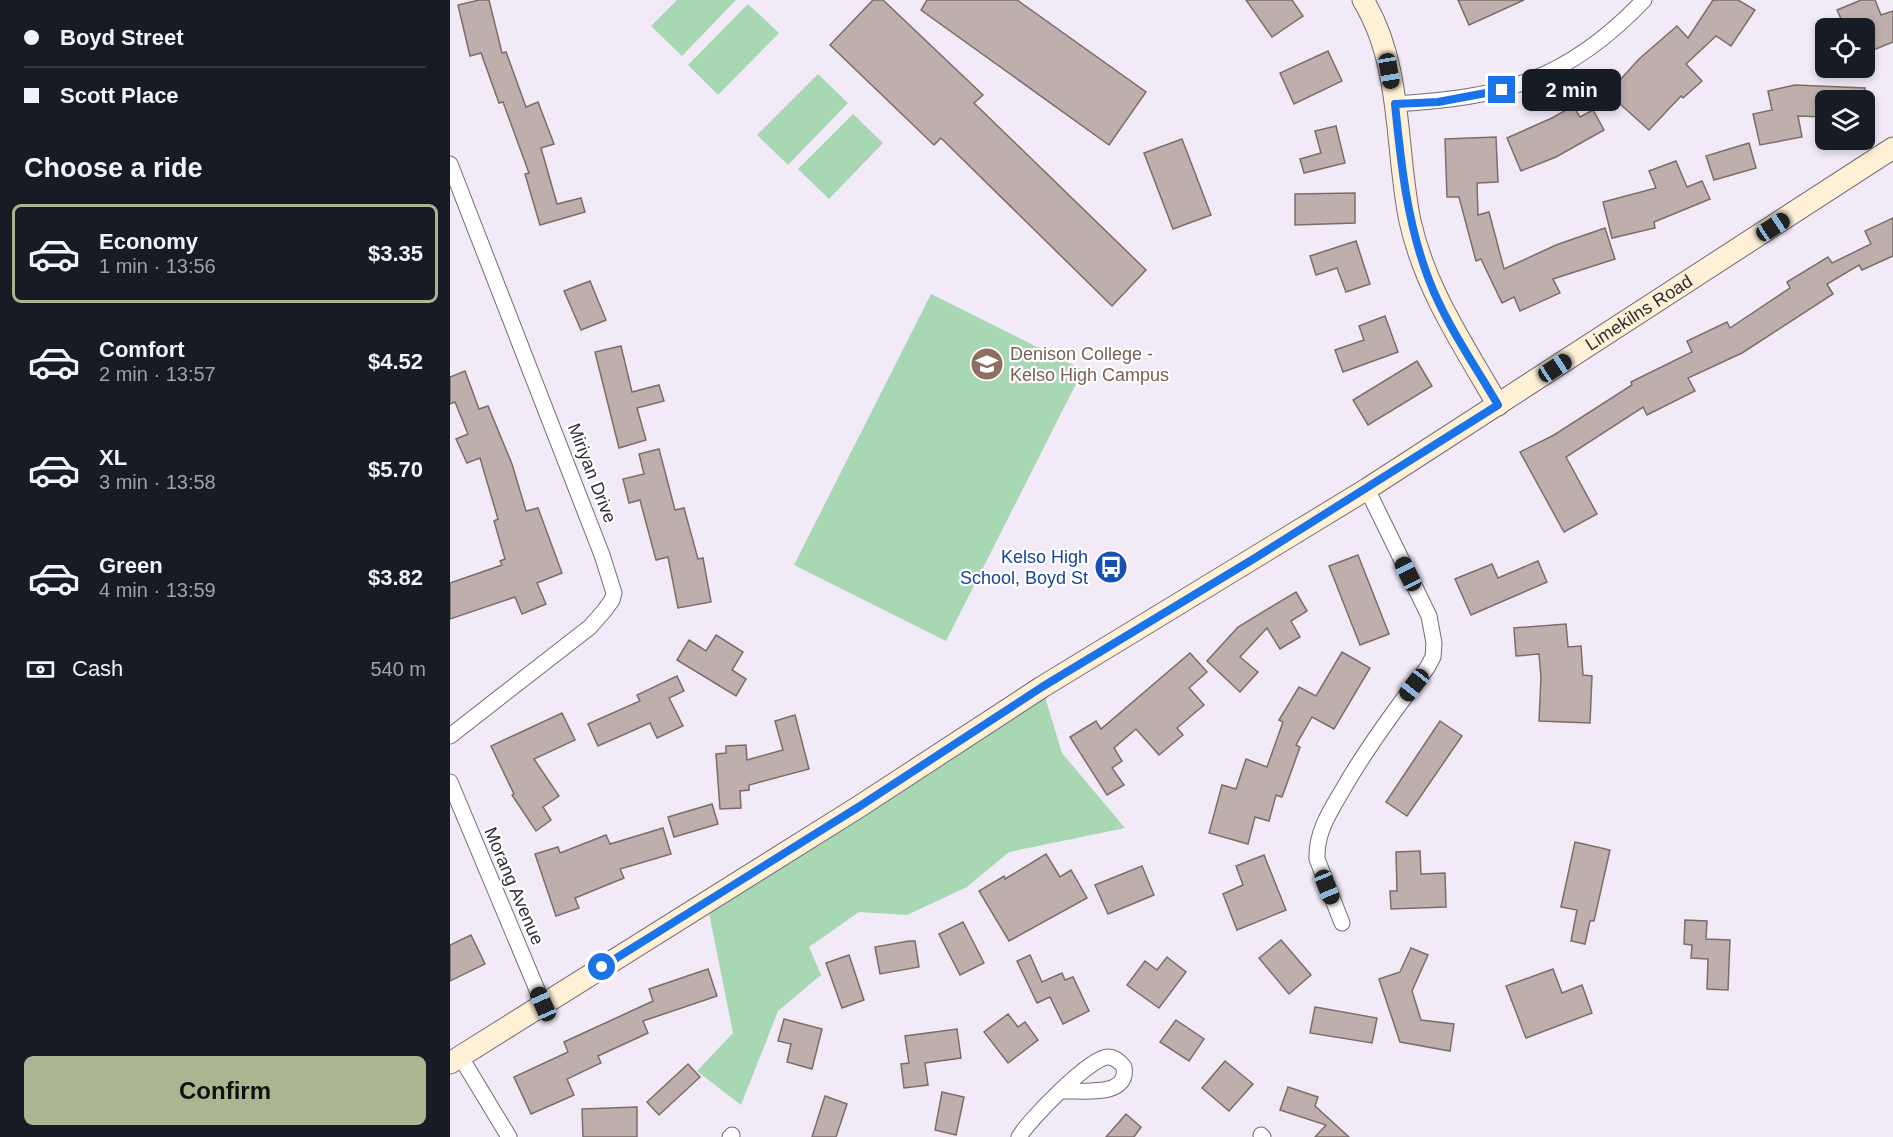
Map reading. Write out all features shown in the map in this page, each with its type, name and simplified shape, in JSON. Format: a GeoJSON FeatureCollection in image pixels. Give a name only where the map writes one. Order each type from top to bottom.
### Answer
{"type":"FeatureCollection","features":[{"type":"Feature","properties":{"kind":"main road"},"geometry":{"type":"LineString","coordinates":[[1363,0],[1380,38],[1395,104],[1403,184],[1419,250],[1430,282],[1448,320],[1498,405]]}},
{"type":"Feature","properties":{"kind":"main road","name":"Limekilns Road"},"geometry":{"type":"LineString","coordinates":[[455,1060],[835,821],[1042,687],[1367,489],[1893,148]]}},
{"type":"Feature","properties":{"kind":"street"},"geometry":{"type":"LineString","coordinates":[[1395,104],[1438,102],[1520,85],[1559,69],[1618,27],[1644,0]]}},
{"type":"Feature","properties":{"kind":"street","name":"Miriyan Drive"},"geometry":{"type":"LineString","coordinates":[[450,164],[603,555],[614,593],[612,600],[590,627],[450,736]]}},
{"type":"Feature","properties":{"kind":"street"},"geometry":{"type":"LineString","coordinates":[[1342,923],[1317,859],[1321,829],[1366,749],[1427,668],[1433,657],[1434,643],[1429,616],[1367,489]]}},
{"type":"Feature","properties":{"kind":"street","name":"Morang Avenue"},"geometry":{"type":"LineString","coordinates":[[450,782],[543,1004]]}},
{"type":"Feature","properties":{"kind":"street"},"geometry":{"type":"LineString","coordinates":[[455,1060],[509,1137]]}},
{"type":"Feature","properties":{"kind":"street"},"geometry":{"type":"LineString","coordinates":[[1019,1137],[1034,1116],[1062,1091]]}},
{"type":"Feature","properties":{"kind":"green space"},"geometry":{"type":"Polygon","coordinates":[[[677,0],[736,0],[682,56],[651,26],[677,0]]]}},
{"type":"Feature","properties":{"kind":"green space"},"geometry":{"type":"Polygon","coordinates":[[[748,4],[779,33],[718,95],[688,65],[748,4]]]}},
{"type":"Feature","properties":{"kind":"green space"},"geometry":{"type":"Polygon","coordinates":[[[818,74],[848,103],[788,165],[757,135],[818,74]]]}},
{"type":"Feature","properties":{"kind":"green space"},"geometry":{"type":"Polygon","coordinates":[[[853,114],[883,143],[829,199],[798,169],[853,114]]]}},
{"type":"Feature","properties":{"kind":"green space"},"geometry":{"type":"Polygon","coordinates":[[[931,294],[1083,370],[946,641],[794,565],[931,294]]]}},
{"type":"Feature","properties":{"kind":"green space"},"geometry":{"type":"Polygon","coordinates":[[[1042,687],[1062,753],[1125,828],[1009,852],[967,887],[907,915],[859,912],[809,947],[821,975],[778,1011],[741,1105],[697,1071],[733,1033],[708,908],[1042,687]]]}},
{"type":"Feature","properties":{"kind":"building"},"geometry":{"type":"Polygon","coordinates":[[[489,0],[502,53],[506,52],[526,107],[538,102],[554,144],[541,148],[557,204],[581,198],[585,212],[540,225],[525,174],[529,173],[503,102],[499,103],[481,53],[470,56],[458,5],[489,0]]]}},
{"type":"Feature","properties":{"kind":"building"},"geometry":{"type":"Polygon","coordinates":[[[873,0],[883,0],[983,95],[974,103],[1146,270],[1112,306],[941,138],[934,145],[830,45],[873,0]]]}},
{"type":"Feature","properties":{"kind":"building"},"geometry":{"type":"Polygon","coordinates":[[[927,0],[1017,0],[1146,92],[1109,145],[921,10],[927,0]]]}},
{"type":"Feature","properties":{"kind":"building"},"geometry":{"type":"Polygon","coordinates":[[[1246,0],[1292,0],[1303,16],[1272,37],[1246,0]]]}},
{"type":"Feature","properties":{"kind":"building"},"geometry":{"type":"Polygon","coordinates":[[[1458,0],[1524,0],[1469,25],[1458,0]]]}},
{"type":"Feature","properties":{"kind":"building"},"geometry":{"type":"Polygon","coordinates":[[[1713,0],[1738,0],[1755,10],[1731,46],[1716,36],[1686,64],[1702,81],[1683,98],[1681,96],[1649,130],[1611,96],[1611,90],[1639,59],[1677,26],[1688,38],[1713,0]]]}},
{"type":"Feature","properties":{"kind":"building"},"geometry":{"type":"Polygon","coordinates":[[[1861,0],[1875,0],[1881,15],[1893,11],[1893,42],[1875,49],[1875,18],[1841,18],[1837,10],[1861,0]]]}},
{"type":"Feature","properties":{"kind":"building"},"geometry":{"type":"Polygon","coordinates":[[[1328,51],[1342,81],[1294,104],[1280,73],[1328,51]]]}},
{"type":"Feature","properties":{"kind":"building"},"geometry":{"type":"Polygon","coordinates":[[[1795,85],[1865,88],[1865,90],[1815,90],[1815,117],[1798,116],[1802,137],[1760,145],[1753,114],[1772,110],[1768,91],[1795,85]]]}},
{"type":"Feature","properties":{"kind":"building"},"geometry":{"type":"Polygon","coordinates":[[[1573,106],[1580,117],[1593,110],[1604,130],[1556,157],[1521,171],[1507,138],[1573,106]]]}},
{"type":"Feature","properties":{"kind":"building"},"geometry":{"type":"Polygon","coordinates":[[[1336,126],[1345,163],[1304,173],[1300,159],[1321,153],[1315,131],[1336,126]]]}},
{"type":"Feature","properties":{"kind":"building"},"geometry":{"type":"Polygon","coordinates":[[[1496,137],[1498,182],[1477,183],[1478,215],[1489,212],[1504,269],[1556,245],[1605,228],[1615,259],[1553,279],[1560,293],[1520,311],[1514,297],[1502,303],[1481,259],[1476,261],[1459,197],[1447,197],[1445,139],[1496,137]]]}},
{"type":"Feature","properties":{"kind":"building"},"geometry":{"type":"Polygon","coordinates":[[[1182,139],[1211,215],[1173,229],[1144,153],[1182,139]]]}},
{"type":"Feature","properties":{"kind":"building"},"geometry":{"type":"Polygon","coordinates":[[[1749,143],[1756,168],[1714,180],[1706,156],[1749,143]]]}},
{"type":"Feature","properties":{"kind":"building"},"geometry":{"type":"Polygon","coordinates":[[[1676,161],[1687,187],[1702,181],[1710,199],[1654,222],[1655,228],[1612,238],[1603,202],[1656,188],[1649,171],[1676,161]]]}},
{"type":"Feature","properties":{"kind":"building"},"geometry":{"type":"Polygon","coordinates":[[[1355,193],[1355,223],[1295,225],[1295,194],[1355,193]]]}},
{"type":"Feature","properties":{"kind":"building"},"geometry":{"type":"Polygon","coordinates":[[[1893,218],[1893,256],[1862,270],[1859,265],[1827,284],[1833,294],[1742,353],[1688,378],[1695,391],[1647,415],[1643,407],[1566,457],[1597,514],[1564,532],[1520,452],[1554,435],[1632,385],[1631,382],[1692,352],[1687,341],[1727,322],[1730,328],[1790,288],[1787,282],[1828,257],[1832,263],[1871,244],[1865,231],[1893,218]]]}},
{"type":"Feature","properties":{"kind":"building"},"geometry":{"type":"Polygon","coordinates":[[[1356,241],[1370,284],[1346,292],[1337,268],[1316,275],[1310,256],[1356,241]]]}},
{"type":"Feature","properties":{"kind":"building"},"geometry":{"type":"Polygon","coordinates":[[[590,281],[606,320],[581,330],[564,291],[590,281]]]}},
{"type":"Feature","properties":{"kind":"building"},"geometry":{"type":"Polygon","coordinates":[[[1385,316],[1398,352],[1343,372],[1335,350],[1364,340],[1359,326],[1385,316]]]}},
{"type":"Feature","properties":{"kind":"building"},"geometry":{"type":"Polygon","coordinates":[[[621,346],[632,392],[659,385],[664,401],[637,408],[646,440],[619,448],[595,352],[621,346]]]}},
{"type":"Feature","properties":{"kind":"building"},"geometry":{"type":"Polygon","coordinates":[[[1417,361],[1432,386],[1368,425],[1353,400],[1417,361]]]}},
{"type":"Feature","properties":{"kind":"building"},"geometry":{"type":"Polygon","coordinates":[[[465,371],[479,409],[488,406],[512,464],[526,511],[538,508],[562,573],[537,583],[546,604],[522,614],[515,597],[450,619],[450,583],[502,565],[500,561],[505,559],[494,521],[498,519],[480,458],[467,463],[456,439],[468,434],[455,402],[450,404],[450,377],[465,371]]]}},
{"type":"Feature","properties":{"kind":"building"},"geometry":{"type":"Polygon","coordinates":[[[659,449],[675,510],[684,508],[698,559],[703,558],[711,602],[678,608],[668,557],[656,560],[640,500],[629,503],[623,479],[644,474],[639,454],[659,449]]]}},
{"type":"Feature","properties":{"kind":"building"},"geometry":{"type":"Polygon","coordinates":[[[1358,555],[1389,634],[1360,645],[1329,566],[1358,555]]]}},
{"type":"Feature","properties":{"kind":"building"},"geometry":{"type":"Polygon","coordinates":[[[1538,561],[1547,582],[1471,615],[1455,579],[1492,564],[1498,578],[1538,561]]]}},
{"type":"Feature","properties":{"kind":"building"},"geometry":{"type":"Polygon","coordinates":[[[1296,592],[1307,611],[1291,621],[1300,637],[1280,649],[1267,628],[1240,657],[1258,672],[1240,692],[1207,661],[1238,627],[1296,592]]]}},
{"type":"Feature","properties":{"kind":"building"},"geometry":{"type":"Polygon","coordinates":[[[1566,624],[1568,647],[1581,646],[1583,675],[1592,676],[1590,723],[1539,721],[1541,677],[1539,654],[1516,656],[1514,628],[1566,624]]]}},
{"type":"Feature","properties":{"kind":"building"},"geometry":{"type":"Polygon","coordinates":[[[716,635],[743,652],[732,670],[746,679],[736,696],[677,660],[689,640],[706,651],[716,635]]]}},
{"type":"Feature","properties":{"kind":"building"},"geometry":{"type":"Polygon","coordinates":[[[1342,652],[1370,668],[1334,729],[1312,717],[1296,745],[1300,747],[1282,797],[1276,795],[1269,821],[1255,817],[1248,844],[1209,833],[1222,785],[1236,789],[1246,759],[1267,767],[1283,722],[1279,720],[1299,687],[1316,696],[1342,652]]]}},
{"type":"Feature","properties":{"kind":"building"},"geometry":{"type":"Polygon","coordinates":[[[1190,653],[1207,672],[1189,688],[1204,705],[1177,728],[1183,735],[1159,755],[1136,729],[1114,748],[1122,761],[1112,768],[1124,785],[1107,795],[1070,737],[1096,721],[1101,729],[1190,653]]]}},
{"type":"Feature","properties":{"kind":"building"},"geometry":{"type":"Polygon","coordinates":[[[677,676],[684,691],[669,698],[683,726],[657,738],[650,723],[598,746],[588,724],[640,701],[637,695],[677,676]]]}},
{"type":"Feature","properties":{"kind":"building"},"geometry":{"type":"Polygon","coordinates":[[[562,713],[575,740],[534,759],[559,796],[543,807],[551,820],[536,831],[512,795],[514,794],[491,746],[562,713]]]}},
{"type":"Feature","properties":{"kind":"building"},"geometry":{"type":"Polygon","coordinates":[[[795,715],[809,769],[749,785],[749,790],[740,791],[741,808],[720,809],[716,754],[726,753],[726,746],[746,745],[747,760],[783,750],[775,721],[795,715]]]}},
{"type":"Feature","properties":{"kind":"building"},"geometry":{"type":"Polygon","coordinates":[[[1440,721],[1462,736],[1407,816],[1386,802],[1440,721]]]}},
{"type":"Feature","properties":{"kind":"building"},"geometry":{"type":"Polygon","coordinates":[[[712,804],[718,824],[674,837],[668,817],[712,804]]]}},
{"type":"Feature","properties":{"kind":"building"},"geometry":{"type":"Polygon","coordinates":[[[663,828],[671,854],[620,869],[624,878],[575,898],[579,908],[556,916],[535,854],[558,847],[560,853],[606,835],[610,844],[663,828]]]}},
{"type":"Feature","properties":{"kind":"building"},"geometry":{"type":"Polygon","coordinates":[[[1575,842],[1610,850],[1594,921],[1590,921],[1585,944],[1571,941],[1577,910],[1561,907],[1575,842]]]}},
{"type":"Feature","properties":{"kind":"building"},"geometry":{"type":"Polygon","coordinates":[[[1420,851],[1421,874],[1445,873],[1446,907],[1391,909],[1390,891],[1397,891],[1396,852],[1420,851]]]}},
{"type":"Feature","properties":{"kind":"building"},"geometry":{"type":"Polygon","coordinates":[[[1046,854],[1060,877],[1071,870],[1087,898],[1009,941],[979,891],[1004,876],[1005,879],[1046,854]]]}},
{"type":"Feature","properties":{"kind":"building"},"geometry":{"type":"Polygon","coordinates":[[[1264,855],[1286,910],[1237,930],[1223,894],[1243,885],[1236,866],[1264,855]]]}},
{"type":"Feature","properties":{"kind":"building"},"geometry":{"type":"Polygon","coordinates":[[[1142,866],[1154,895],[1108,914],[1095,885],[1142,866]]]}},
{"type":"Feature","properties":{"kind":"building"},"geometry":{"type":"Polygon","coordinates":[[[1685,920],[1707,921],[1706,939],[1730,940],[1728,990],[1707,989],[1708,959],[1691,958],[1692,945],[1684,944],[1685,920]]]}},
{"type":"Feature","properties":{"kind":"building"},"geometry":{"type":"Polygon","coordinates":[[[963,922],[984,963],[960,975],[939,934],[963,922]]]}},
{"type":"Feature","properties":{"kind":"building"},"geometry":{"type":"Polygon","coordinates":[[[471,935],[485,964],[450,981],[450,945],[471,935]]]}},
{"type":"Feature","properties":{"kind":"building"},"geometry":{"type":"Polygon","coordinates":[[[1281,940],[1311,975],[1289,994],[1259,958],[1281,940]]]}},
{"type":"Feature","properties":{"kind":"building"},"geometry":{"type":"Polygon","coordinates":[[[915,941],[919,967],[880,974],[875,947],[915,941]]]}},
{"type":"Feature","properties":{"kind":"building"},"geometry":{"type":"Polygon","coordinates":[[[1411,948],[1428,955],[1412,991],[1421,1020],[1454,1024],[1450,1051],[1400,1042],[1379,979],[1400,972],[1411,948]]]}},
{"type":"Feature","properties":{"kind":"building"},"geometry":{"type":"Polygon","coordinates":[[[849,955],[864,1000],[842,1008],[826,963],[849,955]]]}},
{"type":"Feature","properties":{"kind":"building"},"geometry":{"type":"Polygon","coordinates":[[[1030,955],[1042,982],[1062,973],[1065,980],[1073,977],[1089,1011],[1063,1024],[1050,997],[1037,1003],[1017,961],[1030,955]]]}},
{"type":"Feature","properties":{"kind":"building"},"geometry":{"type":"Polygon","coordinates":[[[1167,957],[1186,972],[1159,1008],[1127,985],[1145,961],[1157,970],[1167,957]]]}},
{"type":"Feature","properties":{"kind":"building"},"geometry":{"type":"Polygon","coordinates":[[[708,969],[717,996],[643,1021],[648,1033],[598,1056],[601,1063],[567,1079],[574,1095],[531,1114],[514,1077],[568,1052],[564,1042],[653,1001],[649,989],[708,969]]]}},
{"type":"Feature","properties":{"kind":"building"},"geometry":{"type":"Polygon","coordinates":[[[1553,969],[1562,993],[1582,985],[1592,1013],[1526,1038],[1506,986],[1553,969]]]}},
{"type":"Feature","properties":{"kind":"building"},"geometry":{"type":"Polygon","coordinates":[[[1315,1007],[1377,1018],[1372,1043],[1310,1033],[1315,1007]]]}},
{"type":"Feature","properties":{"kind":"building"},"geometry":{"type":"Polygon","coordinates":[[[1008,1014],[1018,1027],[1025,1022],[1038,1040],[1008,1063],[984,1032],[1008,1014]]]}},
{"type":"Feature","properties":{"kind":"building"},"geometry":{"type":"Polygon","coordinates":[[[784,1019],[822,1029],[812,1069],[787,1062],[791,1044],[778,1041],[784,1019]]]}},
{"type":"Feature","properties":{"kind":"building"},"geometry":{"type":"Polygon","coordinates":[[[1176,1020],[1204,1039],[1189,1061],[1160,1042],[1176,1020]]]}},
{"type":"Feature","properties":{"kind":"building"},"geometry":{"type":"Polygon","coordinates":[[[957,1029],[961,1058],[925,1063],[928,1085],[904,1088],[901,1064],[909,1063],[905,1036],[957,1029]]]}},
{"type":"Feature","properties":{"kind":"building"},"geometry":{"type":"Polygon","coordinates":[[[1225,1061],[1253,1084],[1229,1111],[1202,1088],[1225,1061]]]}},
{"type":"Feature","properties":{"kind":"building"},"geometry":{"type":"Polygon","coordinates":[[[688,1064],[700,1077],[659,1115],[647,1102],[688,1064]]]}},
{"type":"Feature","properties":{"kind":"building"},"geometry":{"type":"Polygon","coordinates":[[[1288,1087],[1318,1097],[1315,1106],[1349,1137],[1315,1137],[1326,1125],[1280,1110],[1288,1087]]]}},
{"type":"Feature","properties":{"kind":"building"},"geometry":{"type":"Polygon","coordinates":[[[942,1092],[964,1097],[956,1135],[935,1130],[942,1092]]]}},
{"type":"Feature","properties":{"kind":"building"},"geometry":{"type":"Polygon","coordinates":[[[825,1096],[847,1104],[836,1137],[812,1137],[825,1096]]]}},
{"type":"Feature","properties":{"kind":"building"},"geometry":{"type":"Polygon","coordinates":[[[637,1107],[637,1137],[583,1137],[582,1109],[637,1107]]]}},
{"type":"Feature","properties":{"kind":"building"},"geometry":{"type":"Polygon","coordinates":[[[1126,1114],[1141,1127],[1134,1137],[1106,1137],[1126,1114]]]}},
{"type":"Feature","properties":{"kind":"place","name":"Denison College - Kelso High Campus"},"geometry":{"type":"Point","coordinates":[987,364]}},
{"type":"Feature","properties":{"kind":"place","name":"Kelso High School, Boyd St"},"geometry":{"type":"Point","coordinates":[1111,567]}},
{"type":"Feature","properties":{"kind":"route"},"geometry":{"type":"LineString","coordinates":[[602,967],[860,806],[1042,687],[1386,477],[1498,405],[1448,320],[1430,282],[1419,250],[1403,184],[1395,104],[1438,102],[1502,90]]}}]}
